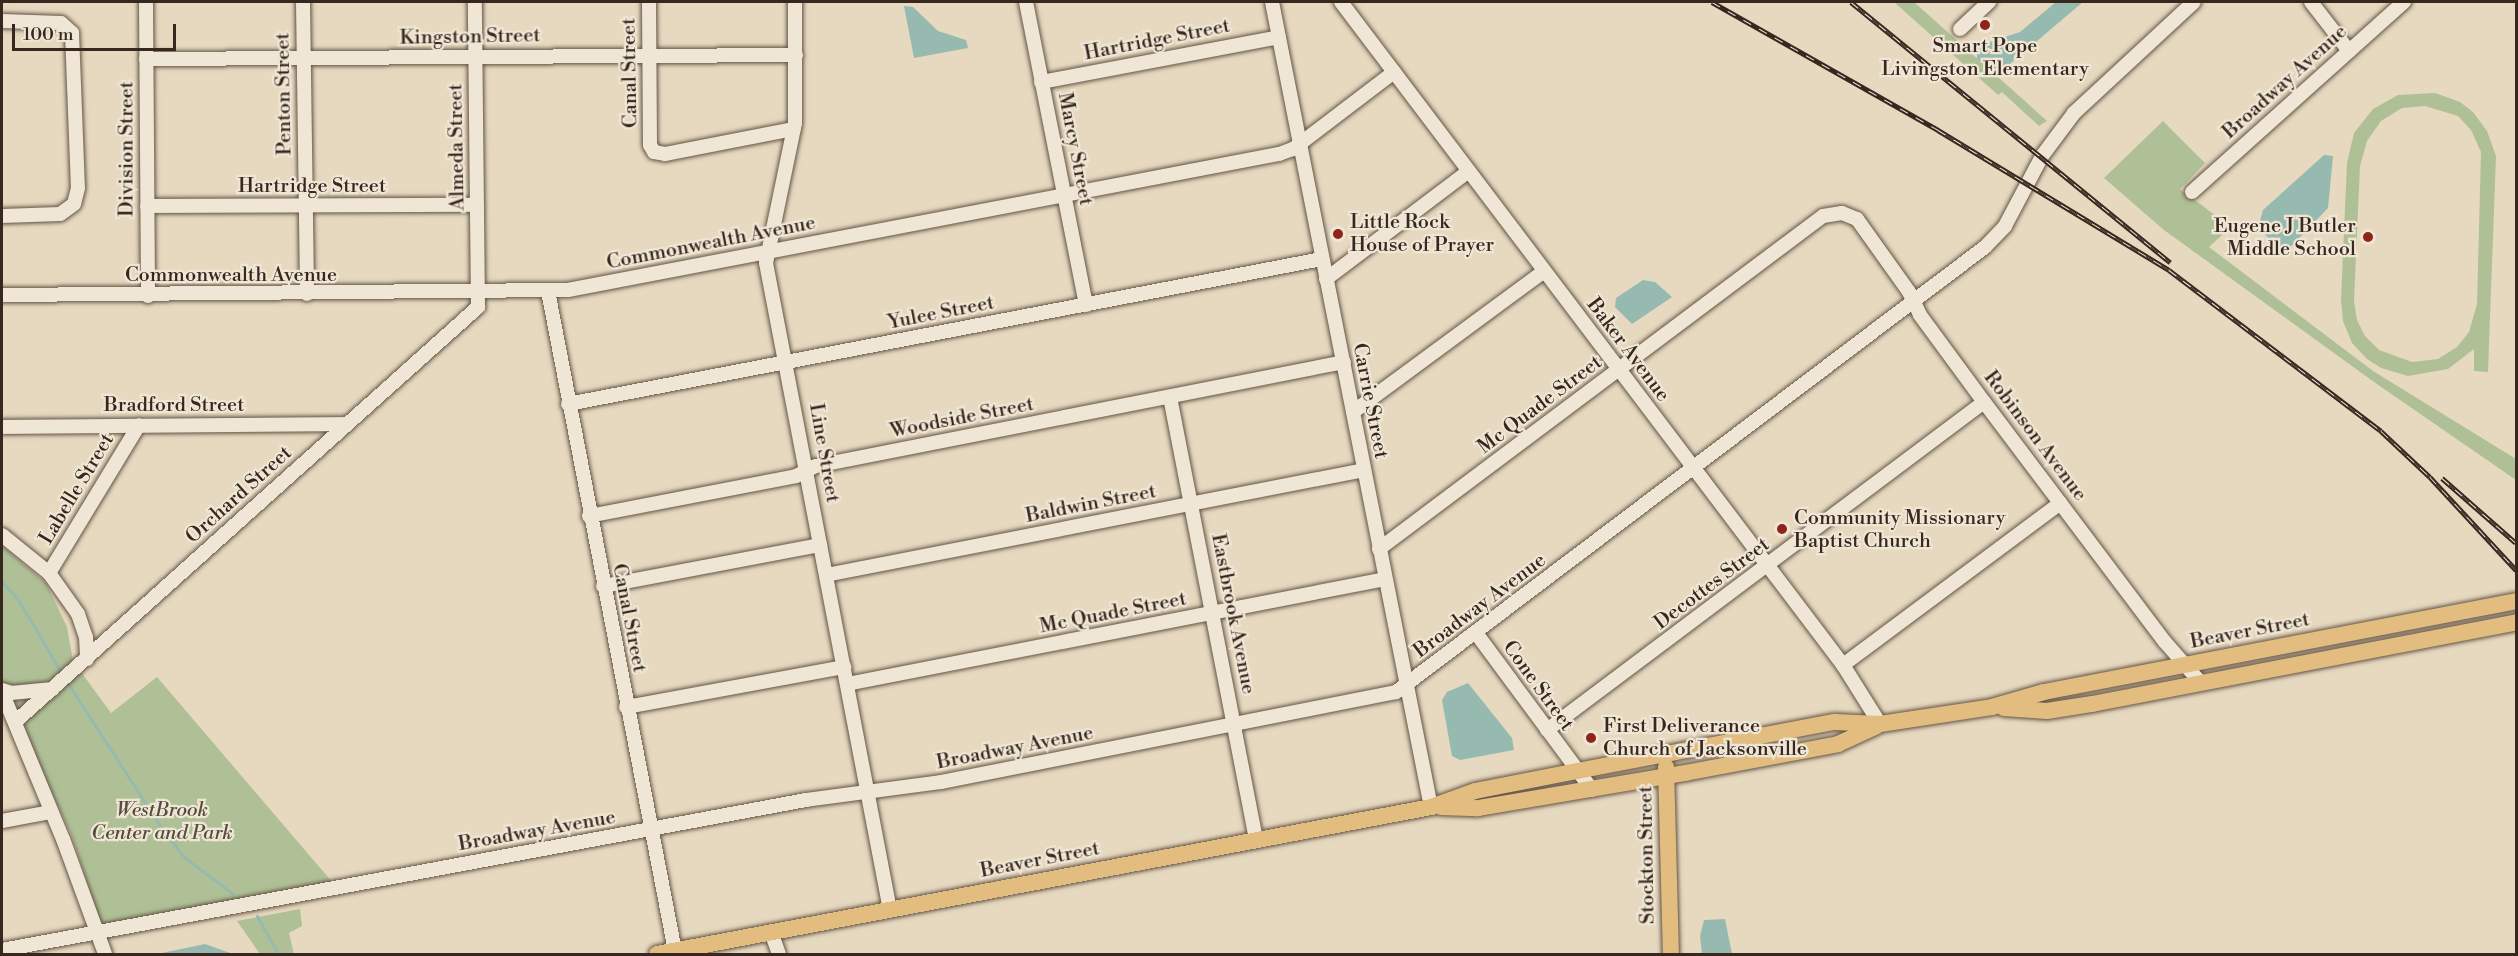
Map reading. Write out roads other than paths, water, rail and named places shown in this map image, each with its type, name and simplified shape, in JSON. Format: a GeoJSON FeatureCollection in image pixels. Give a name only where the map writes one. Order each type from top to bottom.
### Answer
{"type":"FeatureCollection","features":[{"type":"Feature","properties":{"kind":"main road","name":"Beaver Street"},"geometry":{"type":"LineString","coordinates":[[657,954],[1431,807],[1475,791],[1666,754],[1835,722],[1880,724],[1992,707],[2044,692],[2517,601]]}},
{"type":"Feature","properties":{"kind":"main road","name":"Beaver Street"},"geometry":{"type":"LineString","coordinates":[[1992,707],[2047,711],[2517,622]]}},
{"type":"Feature","properties":{"kind":"main road","name":"Beaver Street"},"geometry":{"type":"LineString","coordinates":[[1431,807],[1478,808],[1666,776],[1838,744],[1880,724]]}},
{"type":"Feature","properties":{"kind":"main road","name":"Stockton Street"},"geometry":{"type":"LineString","coordinates":[[1666,754],[1671,954]]}},
{"type":"Feature","properties":{"kind":"street","name":"Division Street"},"geometry":{"type":"LineString","coordinates":[[146,2],[148,296]]}},
{"type":"Feature","properties":{"kind":"street","name":"Penton Street"},"geometry":{"type":"LineString","coordinates":[[303,2],[307,294]]}},
{"type":"Feature","properties":{"kind":"street","name":"Almeda Street"},"geometry":{"type":"LineString","coordinates":[[475,2],[478,292]]}},
{"type":"Feature","properties":{"kind":"street","name":"Canal Street"},"geometry":{"type":"LineString","coordinates":[[649,2],[650,145],[654,153],[665,154],[794,129]]}},
{"type":"Feature","properties":{"kind":"street","name":"Line Street"},"geometry":{"type":"LineString","coordinates":[[795,2],[794,129],[766,263],[808,471],[890,910]]}},
{"type":"Feature","properties":{"kind":"street","name":"Marcy Street"},"geometry":{"type":"LineString","coordinates":[[1026,2],[1086,305]]}},
{"type":"Feature","properties":{"kind":"street","name":"Carrie Street"},"geometry":{"type":"LineString","coordinates":[[1272,2],[1431,807]]}},
{"type":"Feature","properties":{"kind":"street","name":"Baker Avenue"},"geometry":{"type":"LineString","coordinates":[[1341,2],[1843,665],[1880,724]]}},
{"type":"Feature","properties":{"kind":"street"},"geometry":{"type":"LineString","coordinates":[[1960,29],[1989,2]]}},
{"type":"Feature","properties":{"kind":"street"},"geometry":{"type":"LineString","coordinates":[[1914,302],[1997,237],[2016,209],[2042,156],[2074,112],[2194,2]]}},
{"type":"Feature","properties":{"kind":"street"},"geometry":{"type":"LineString","coordinates":[[2311,2],[2349,51]]}},
{"type":"Feature","properties":{"kind":"street","name":"Broadway Avenue"},"geometry":{"type":"LineString","coordinates":[[2192,192],[2404,2]]}},
{"type":"Feature","properties":{"kind":"street"},"geometry":{"type":"LineString","coordinates":[[2,21],[46,21],[66,28],[75,39],[78,188],[74,204],[60,214],[2,216]]}},
{"type":"Feature","properties":{"kind":"street","name":"Hartridge Street"},"geometry":{"type":"LineString","coordinates":[[1041,82],[1279,36]]}},
{"type":"Feature","properties":{"kind":"street","name":"Kingston Street"},"geometry":{"type":"LineString","coordinates":[[146,59],[796,55]]}},
{"type":"Feature","properties":{"kind":"street","name":"Commonwealth Avenue"},"geometry":{"type":"LineString","coordinates":[[2,295],[148,296],[548,291],[768,252],[1280,154],[1300,145],[1394,72]]}},
{"type":"Feature","properties":{"kind":"street"},"geometry":{"type":"LineString","coordinates":[[1326,279],[1469,171]]}},
{"type":"Feature","properties":{"kind":"street","name":"Hartridge Street"},"geometry":{"type":"LineString","coordinates":[[147,206],[477,205]]}},
{"type":"Feature","properties":{"kind":"street","name":"Robinson Avenue"},"geometry":{"type":"LineString","coordinates":[[1842,213],[1857,219],[1984,402],[2201,683]]}},
{"type":"Feature","properties":{"kind":"street","name":"Mc Quade Street"},"geometry":{"type":"LineString","coordinates":[[1379,549],[1823,216],[1842,213]]}},
{"type":"Feature","properties":{"kind":"street","name":"Yulee Street"},"geometry":{"type":"LineString","coordinates":[[567,404],[1322,259]]}},
{"type":"Feature","properties":{"kind":"street"},"geometry":{"type":"LineString","coordinates":[[1353,412],[1544,271]]}},
{"type":"Feature","properties":{"kind":"street","name":"Canal Street"},"geometry":{"type":"LineString","coordinates":[[548,291],[567,404],[649,830],[675,951]]}},
{"type":"Feature","properties":{"kind":"street","name":"Orchard Street"},"geometry":{"type":"LineString","coordinates":[[15,722],[478,307],[478,292]]}},
{"type":"Feature","properties":{"kind":"street","name":"Broadway Avenue"},"geometry":{"type":"LineString","coordinates":[[2,950],[1376,699],[1407,687],[1914,302]]}},
{"type":"Feature","properties":{"kind":"street","name":"Woodside Street"},"geometry":{"type":"LineString","coordinates":[[589,516],[808,471],[816,466],[1344,362]]}},
{"type":"Feature","properties":{"kind":"street","name":"Eastbrook Avenue"},"geometry":{"type":"LineString","coordinates":[[1170,397],[1256,839]]}},
{"type":"Feature","properties":{"kind":"street","name":"Decottes Street"},"geometry":{"type":"LineString","coordinates":[[1547,730],[1984,402]]}},
{"type":"Feature","properties":{"kind":"street","name":"Bradford Street"},"geometry":{"type":"LineString","coordinates":[[2,427],[346,424]]}},
{"type":"Feature","properties":{"kind":"street","name":"Labelle Street"},"geometry":{"type":"LineString","coordinates":[[49,573],[139,425]]}},
{"type":"Feature","properties":{"kind":"street","name":"Baldwin Street"},"geometry":{"type":"LineString","coordinates":[[826,575],[1364,470]]}},
{"type":"Feature","properties":{"kind":"street"},"geometry":{"type":"LineString","coordinates":[[1843,665],[2060,503]]}},
{"type":"Feature","properties":{"kind":"street"},"geometry":{"type":"LineString","coordinates":[[2,535],[49,573],[83,623],[87,659]]}},
{"type":"Feature","properties":{"kind":"street"},"geometry":{"type":"LineString","coordinates":[[603,586],[820,545]]}},
{"type":"Feature","properties":{"kind":"street","name":"Mc Quade Street"},"geometry":{"type":"LineString","coordinates":[[847,684],[1385,579]]}},
{"type":"Feature","properties":{"kind":"street","name":"Cone Street"},"geometry":{"type":"LineString","coordinates":[[1476,633],[1592,789]]}},
{"type":"Feature","properties":{"kind":"street"},"geometry":{"type":"LineString","coordinates":[[626,708],[844,667]]}},
{"type":"Feature","properties":{"kind":"street"},"geometry":{"type":"LineString","coordinates":[[2,691],[11,693],[53,688]]}},
{"type":"Feature","properties":{"kind":"street"},"geometry":{"type":"LineString","coordinates":[[2,691],[105,954]]}},
{"type":"Feature","properties":{"kind":"street"},"geometry":{"type":"LineString","coordinates":[[1515,783],[1518,802]]}},
{"type":"Feature","properties":{"kind":"street"},"geometry":{"type":"LineString","coordinates":[[2,821],[51,812]]}},
{"type":"Feature","properties":{"kind":"street"},"geometry":{"type":"LineString","coordinates":[[771,932],[779,954]]}},
{"type":"Feature","properties":{"kind":"water"},"geometry":{"type":"Polygon","coordinates":[[[2056,2],[2083,2],[1997,75],[1977,59],[1977,51],[1987,43],[2020,32],[2056,2]]]}},
{"type":"Feature","properties":{"kind":"water"},"geometry":{"type":"Polygon","coordinates":[[[904,6],[913,7],[938,31],[966,40],[968,48],[914,58],[904,6]]]}},
{"type":"Feature","properties":{"kind":"water"},"geometry":{"type":"Polygon","coordinates":[[[2324,155],[2333,156],[2328,208],[2283,255],[2262,231],[2260,221],[2263,210],[2324,155]]]}},
{"type":"Feature","properties":{"kind":"water"},"geometry":{"type":"Polygon","coordinates":[[[1643,280],[1655,282],[1672,297],[1632,324],[1615,307],[1616,298],[1643,280]]]}},
{"type":"Feature","properties":{"kind":"water"},"geometry":{"type":"Polygon","coordinates":[[[1468,683],[1512,738],[1514,750],[1460,760],[1452,756],[1442,700],[1447,692],[1468,683]]]}},
{"type":"Feature","properties":{"kind":"water"},"geometry":{"type":"Polygon","coordinates":[[[1725,919],[1732,954],[1702,954],[1700,936],[1704,920],[1725,919]]]}},
{"type":"Feature","properties":{"kind":"water"},"geometry":{"type":"Polygon","coordinates":[[[205,944],[233,954],[157,954],[205,944]]]}},
{"type":"Feature","properties":{"kind":"waterway"},"geometry":{"type":"LineString","coordinates":[[2,582],[19,601],[60,671]]}},
{"type":"Feature","properties":{"kind":"waterway"},"geometry":{"type":"LineString","coordinates":[[67,682],[164,832],[185,858],[232,893]]}},
{"type":"Feature","properties":{"kind":"waterway"},"geometry":{"type":"LineString","coordinates":[[257,916],[278,954]]}},
{"type":"Feature","properties":{"kind":"railway"},"geometry":{"type":"LineString","coordinates":[[1712,2],[1938,130],[2169,270],[2381,431],[2430,477],[2516,570]]}},
{"type":"Feature","properties":{"kind":"railway"},"geometry":{"type":"LineString","coordinates":[[1851,2],[2170,262]]}},
{"type":"Feature","properties":{"kind":"railway"},"geometry":{"type":"LineString","coordinates":[[2442,478],[2516,543]]}},
{"type":"Feature","properties":{"kind":"place","name":"Smart Pope Livingston Elementary"},"geometry":{"type":"Point","coordinates":[1985,25]}},
{"type":"Feature","properties":{"kind":"place","name":"Little Rock House of Prayer"},"geometry":{"type":"Point","coordinates":[1338,234]}},
{"type":"Feature","properties":{"kind":"place","name":"Eugene J Butler Middle School"},"geometry":{"type":"Point","coordinates":[2368,237]}},
{"type":"Feature","properties":{"kind":"place","name":"Community Missionary Baptist Church"},"geometry":{"type":"Point","coordinates":[1782,529]}},
{"type":"Feature","properties":{"kind":"place","name":"First Deliverance Church of Jacksonville"},"geometry":{"type":"Point","coordinates":[1591,738]}},
{"type":"Feature","properties":{"kind":"park label","name":"WestBrook Center and Park"},"geometry":{"type":"Point","coordinates":[162,822]}}]}
